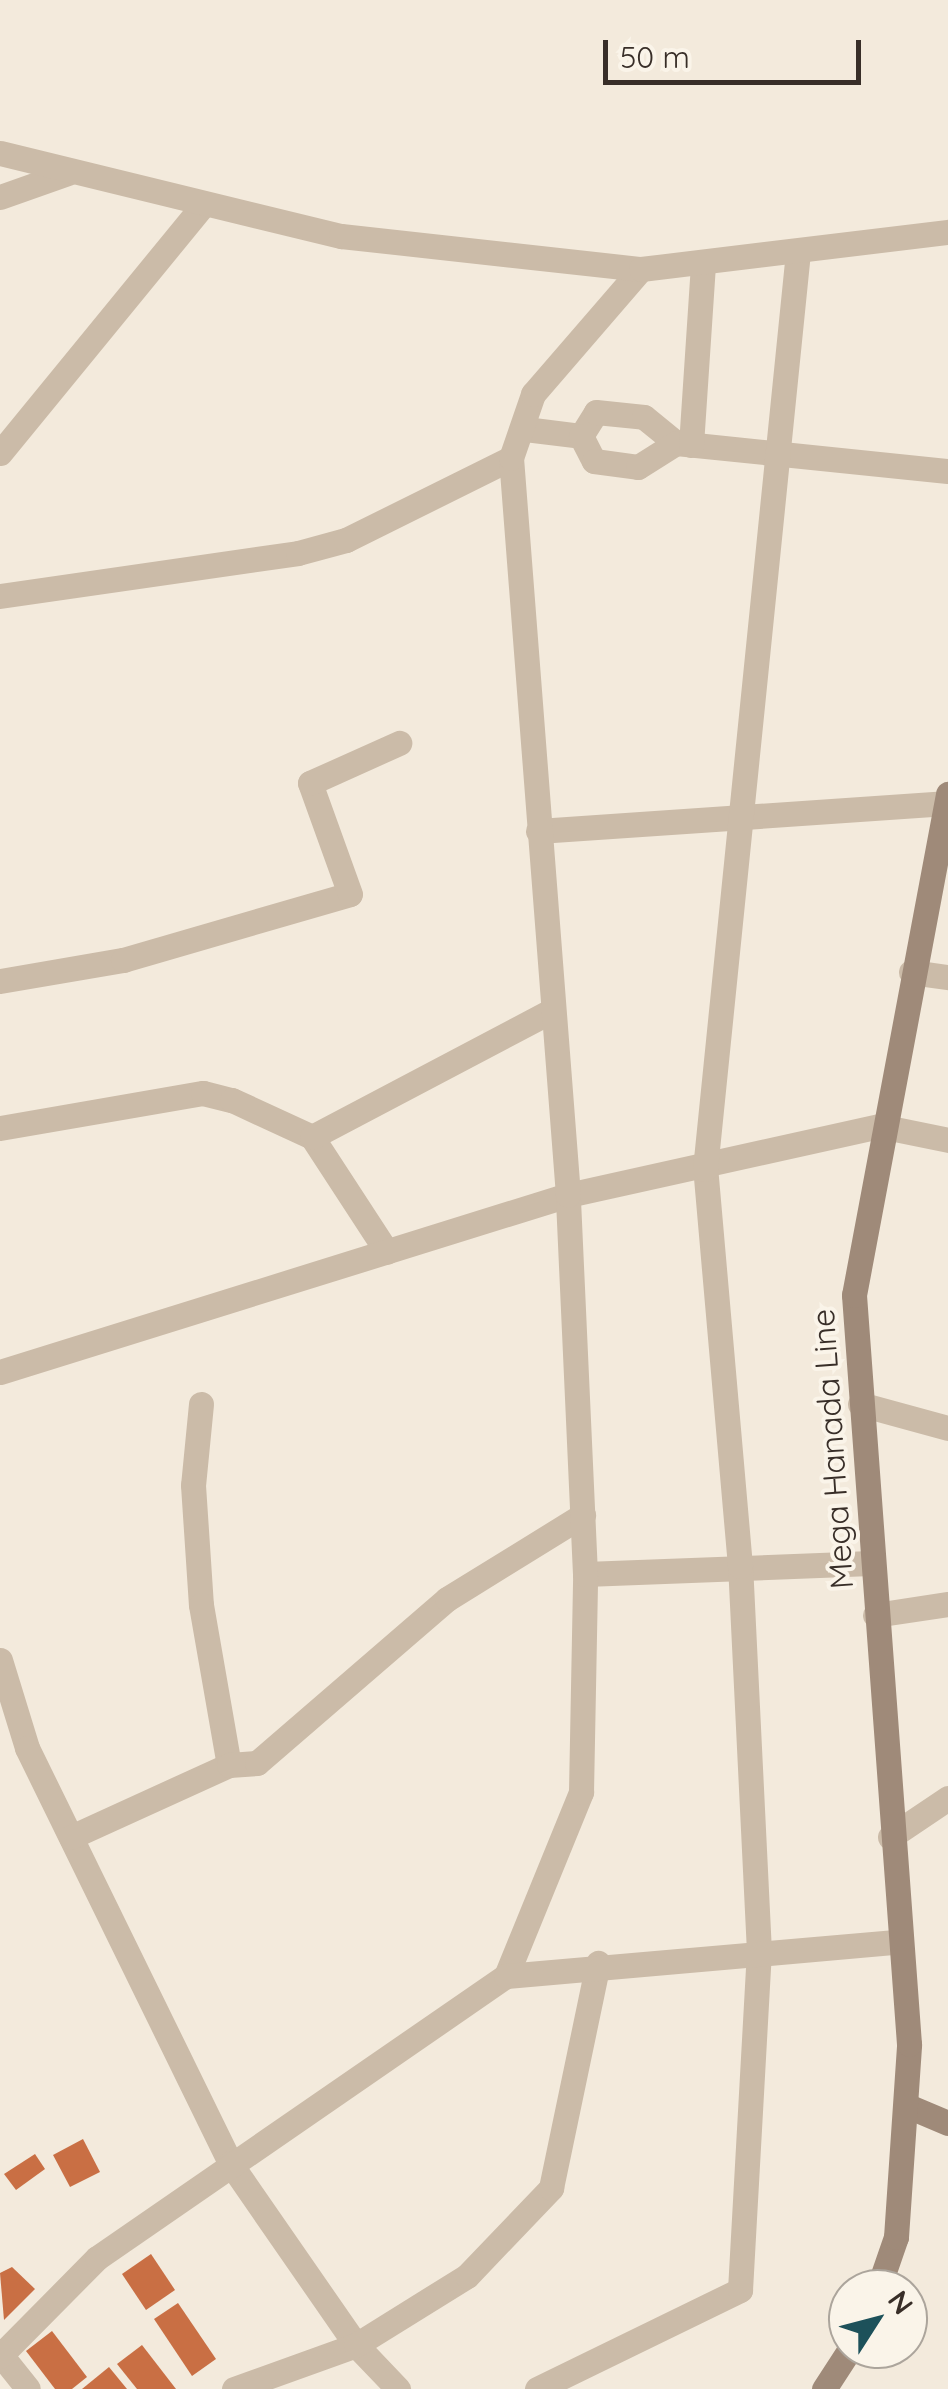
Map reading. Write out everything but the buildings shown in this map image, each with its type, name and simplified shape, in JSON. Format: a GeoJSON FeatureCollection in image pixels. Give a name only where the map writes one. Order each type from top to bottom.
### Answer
{"type":"FeatureCollection","features":[{"type":"Feature","properties":{"kind":"main road","name":"Mega Hanada Line"},"geometry":{"type":"LineString","coordinates":[[885,2269],[896,2237],[910,2107],[854,1295],[880,1126],[948,800]]}},
{"type":"Feature","properties":{"kind":"main road"},"geometry":{"type":"LineString","coordinates":[[910,2107],[948,2123]]}},
{"type":"Feature","properties":{"kind":"street"},"geometry":{"type":"LineString","coordinates":[[0,154],[341,236],[641,268],[948,232]]}},
{"type":"Feature","properties":{"kind":"street"},"geometry":{"type":"LineString","coordinates":[[0,198],[68,173]]}},
{"type":"Feature","properties":{"kind":"street"},"geometry":{"type":"LineString","coordinates":[[0,452],[204,204]]}},
{"type":"Feature","properties":{"kind":"street"},"geometry":{"type":"LineString","coordinates":[[537,2389],[740,2290],[759,1952],[740,1566],[705,1169],[782,455],[798,252]]}},
{"type":"Feature","properties":{"kind":"street"},"geometry":{"type":"LineString","coordinates":[[683,444],[704,262]]}},
{"type":"Feature","properties":{"kind":"street"},"geometry":{"type":"LineString","coordinates":[[506,1976],[581,1792],[585,1574],[568,1195],[511,458],[533,394],[641,268]]}},
{"type":"Feature","properties":{"kind":"street"},"geometry":{"type":"LineString","coordinates":[[581,436],[596,412],[644,417],[683,444],[948,471]]}},
{"type":"Feature","properties":{"kind":"street"},"geometry":{"type":"LineString","coordinates":[[524,429],[581,436]]}},
{"type":"Feature","properties":{"kind":"street"},"geometry":{"type":"LineString","coordinates":[[581,436],[594,461],[638,467],[683,444]]}},
{"type":"Feature","properties":{"kind":"street"},"geometry":{"type":"LineString","coordinates":[[0,596],[298,553],[346,540],[511,458]]}},
{"type":"Feature","properties":{"kind":"street"},"geometry":{"type":"LineString","coordinates":[[0,981],[123,960],[350,894],[310,783],[399,743]]}},
{"type":"Feature","properties":{"kind":"street"},"geometry":{"type":"LineString","coordinates":[[538,831],[948,800]]}},
{"type":"Feature","properties":{"kind":"street"},"geometry":{"type":"LineString","coordinates":[[912,972],[948,977]]}},
{"type":"Feature","properties":{"kind":"street"},"geometry":{"type":"LineString","coordinates":[[312,1137],[553,1010]]}},
{"type":"Feature","properties":{"kind":"street"},"geometry":{"type":"LineString","coordinates":[[0,1128],[202,1093],[312,1137],[387,1252]]}},
{"type":"Feature","properties":{"kind":"street"},"geometry":{"type":"LineString","coordinates":[[0,1372],[568,1195],[705,1169],[880,1126],[948,1140]]}},
{"type":"Feature","properties":{"kind":"street"},"geometry":{"type":"LineString","coordinates":[[200,1404],[192,1484],[201,1605],[229,1765]]}},
{"type":"Feature","properties":{"kind":"street"},"geometry":{"type":"LineString","coordinates":[[860,1404],[948,1428]]}},
{"type":"Feature","properties":{"kind":"street"},"geometry":{"type":"LineString","coordinates":[[70,1838],[229,1765],[257,1763],[447,1599],[582,1515]]}},
{"type":"Feature","properties":{"kind":"street"},"geometry":{"type":"LineString","coordinates":[[585,1574],[871,1562]]}},
{"type":"Feature","properties":{"kind":"street"},"geometry":{"type":"LineString","coordinates":[[875,1616],[948,1604]]}},
{"type":"Feature","properties":{"kind":"street"},"geometry":{"type":"LineString","coordinates":[[0,1660],[26,1748],[230,2163],[356,2345],[398,2389]]}},
{"type":"Feature","properties":{"kind":"street"},"geometry":{"type":"LineString","coordinates":[[890,1837],[948,1798]]}},
{"type":"Feature","properties":{"kind":"street"},"geometry":{"type":"LineString","coordinates":[[28,2389],[0,2355],[97,2258],[506,1976],[598,1964],[896,1942]]}},
{"type":"Feature","properties":{"kind":"street"},"geometry":{"type":"LineString","coordinates":[[234,2389],[356,2345],[467,2276],[551,2188],[598,1964]]}}]}
